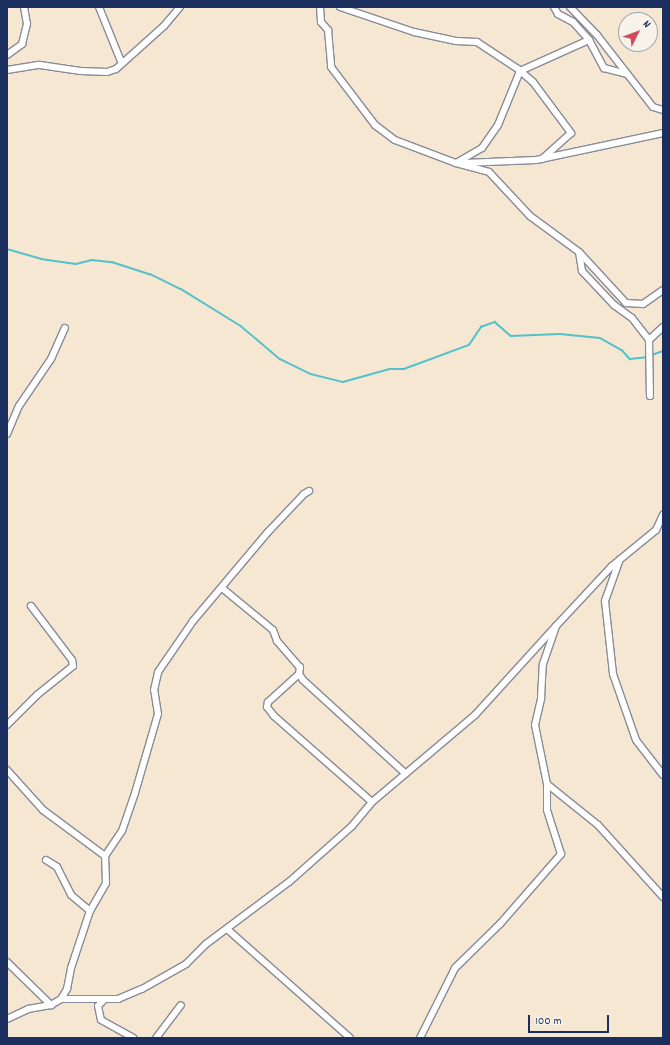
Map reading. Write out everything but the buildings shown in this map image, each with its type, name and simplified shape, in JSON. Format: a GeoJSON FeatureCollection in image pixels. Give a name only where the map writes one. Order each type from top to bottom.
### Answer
{"type":"FeatureCollection","features":[{"type":"Feature","properties":{"kind":"street"},"geometry":{"type":"LineString","coordinates":[[7,55],[22,44],[27,24],[24,7]]}},
{"type":"Feature","properties":{"kind":"street"},"geometry":{"type":"LineString","coordinates":[[99,7],[122,64]]}},
{"type":"Feature","properties":{"kind":"street"},"geometry":{"type":"LineString","coordinates":[[7,70],[40,65],[107,72],[122,64],[164,26],[180,7]]}},
{"type":"Feature","properties":{"kind":"street"},"geometry":{"type":"LineString","coordinates":[[320,7],[321,22],[328,30],[331,67],[375,125],[395,140],[456,164],[489,172],[530,216],[578,252],[626,303],[643,304],[663,290]]}},
{"type":"Feature","properties":{"kind":"street"},"geometry":{"type":"LineString","coordinates":[[343,8],[354,7]]}},
{"type":"Feature","properties":{"kind":"street"},"geometry":{"type":"LineString","coordinates":[[554,7],[558,14],[573,22],[589,40],[604,68],[627,74]]}},
{"type":"Feature","properties":{"kind":"street"},"geometry":{"type":"LineString","coordinates":[[570,7],[597,35],[653,107],[663,110]]}},
{"type":"Feature","properties":{"kind":"street"},"geometry":{"type":"LineString","coordinates":[[343,8],[414,32],[456,41],[477,42],[520,72],[533,82],[571,133],[542,159]]}},
{"type":"Feature","properties":{"kind":"street"},"geometry":{"type":"LineString","coordinates":[[456,164],[482,148],[498,125],[520,72],[589,40]]}},
{"type":"Feature","properties":{"kind":"street"},"geometry":{"type":"LineString","coordinates":[[456,164],[542,159],[663,133]]}},
{"type":"Feature","properties":{"kind":"street"},"geometry":{"type":"LineString","coordinates":[[578,252],[582,271],[614,305],[632,318],[649,340],[650,396]]}},
{"type":"Feature","properties":{"kind":"street"},"geometry":{"type":"LineString","coordinates":[[649,340],[663,327]]}},
{"type":"Feature","properties":{"kind":"street"},"geometry":{"type":"LineString","coordinates":[[7,434],[19,406],[51,359],[65,328]]}},
{"type":"Feature","properties":{"kind":"street"},"geometry":{"type":"LineString","coordinates":[[7,1018],[28,1009],[51,1005],[61,999],[67,989],[71,968],[90,911],[106,883],[104,870],[105,856],[122,831],[158,714],[154,690],[158,672],[193,622],[268,532],[304,494],[309,491]]}},
{"type":"Feature","properties":{"kind":"street"},"geometry":{"type":"LineString","coordinates":[[61,999],[104,1000],[118,999],[132,994],[186,964],[226,929],[289,882],[352,826],[372,802],[475,715],[620,557],[656,530],[663,515]]}},
{"type":"Feature","properties":{"kind":"street"},"geometry":{"type":"LineString","coordinates":[[620,557],[605,601],[613,674],[636,740],[663,775]]}},
{"type":"Feature","properties":{"kind":"street"},"geometry":{"type":"LineString","coordinates":[[222,588],[273,630],[277,641],[300,667],[299,674],[268,702],[267,707],[274,716],[372,802]]}},
{"type":"Feature","properties":{"kind":"street"},"geometry":{"type":"LineString","coordinates":[[7,725],[38,695],[73,666],[72,660],[31,606]]}},
{"type":"Feature","properties":{"kind":"street"},"geometry":{"type":"LineString","coordinates":[[420,1038],[456,968],[500,924],[561,854],[547,810],[547,784],[535,725],[541,698],[542,664],[556,626]]}},
{"type":"Feature","properties":{"kind":"street"},"geometry":{"type":"LineString","coordinates":[[299,674],[303,680],[406,774]]}},
{"type":"Feature","properties":{"kind":"street"},"geometry":{"type":"LineString","coordinates":[[7,770],[43,810],[105,856]]}},
{"type":"Feature","properties":{"kind":"street"},"geometry":{"type":"LineString","coordinates":[[547,784],[598,825],[663,896]]}},
{"type":"Feature","properties":{"kind":"street"},"geometry":{"type":"LineString","coordinates":[[46,860],[57,867],[71,895],[90,911]]}},
{"type":"Feature","properties":{"kind":"street"},"geometry":{"type":"LineString","coordinates":[[226,929],[350,1038]]}},
{"type":"Feature","properties":{"kind":"street"},"geometry":{"type":"LineString","coordinates":[[7,962],[51,1005]]}},
{"type":"Feature","properties":{"kind":"street"},"geometry":{"type":"LineString","coordinates":[[104,1000],[98,1006],[101,1020],[133,1038]]}},
{"type":"Feature","properties":{"kind":"street"},"geometry":{"type":"LineString","coordinates":[[156,1038],[181,1006]]}},
{"type":"Feature","properties":{"kind":"waterway"},"geometry":{"type":"LineString","coordinates":[[7,249],[41,259],[76,264],[92,260],[112,262],[150,274],[181,289],[241,326],[280,359],[311,374],[343,382],[390,369],[404,369],[469,345],[481,327],[495,322],[511,336],[560,334],[600,338],[622,350],[630,359],[648,357]]}},
{"type":"Feature","properties":{"kind":"waterway"},"geometry":{"type":"LineString","coordinates":[[652,355],[663,351]]}}]}
